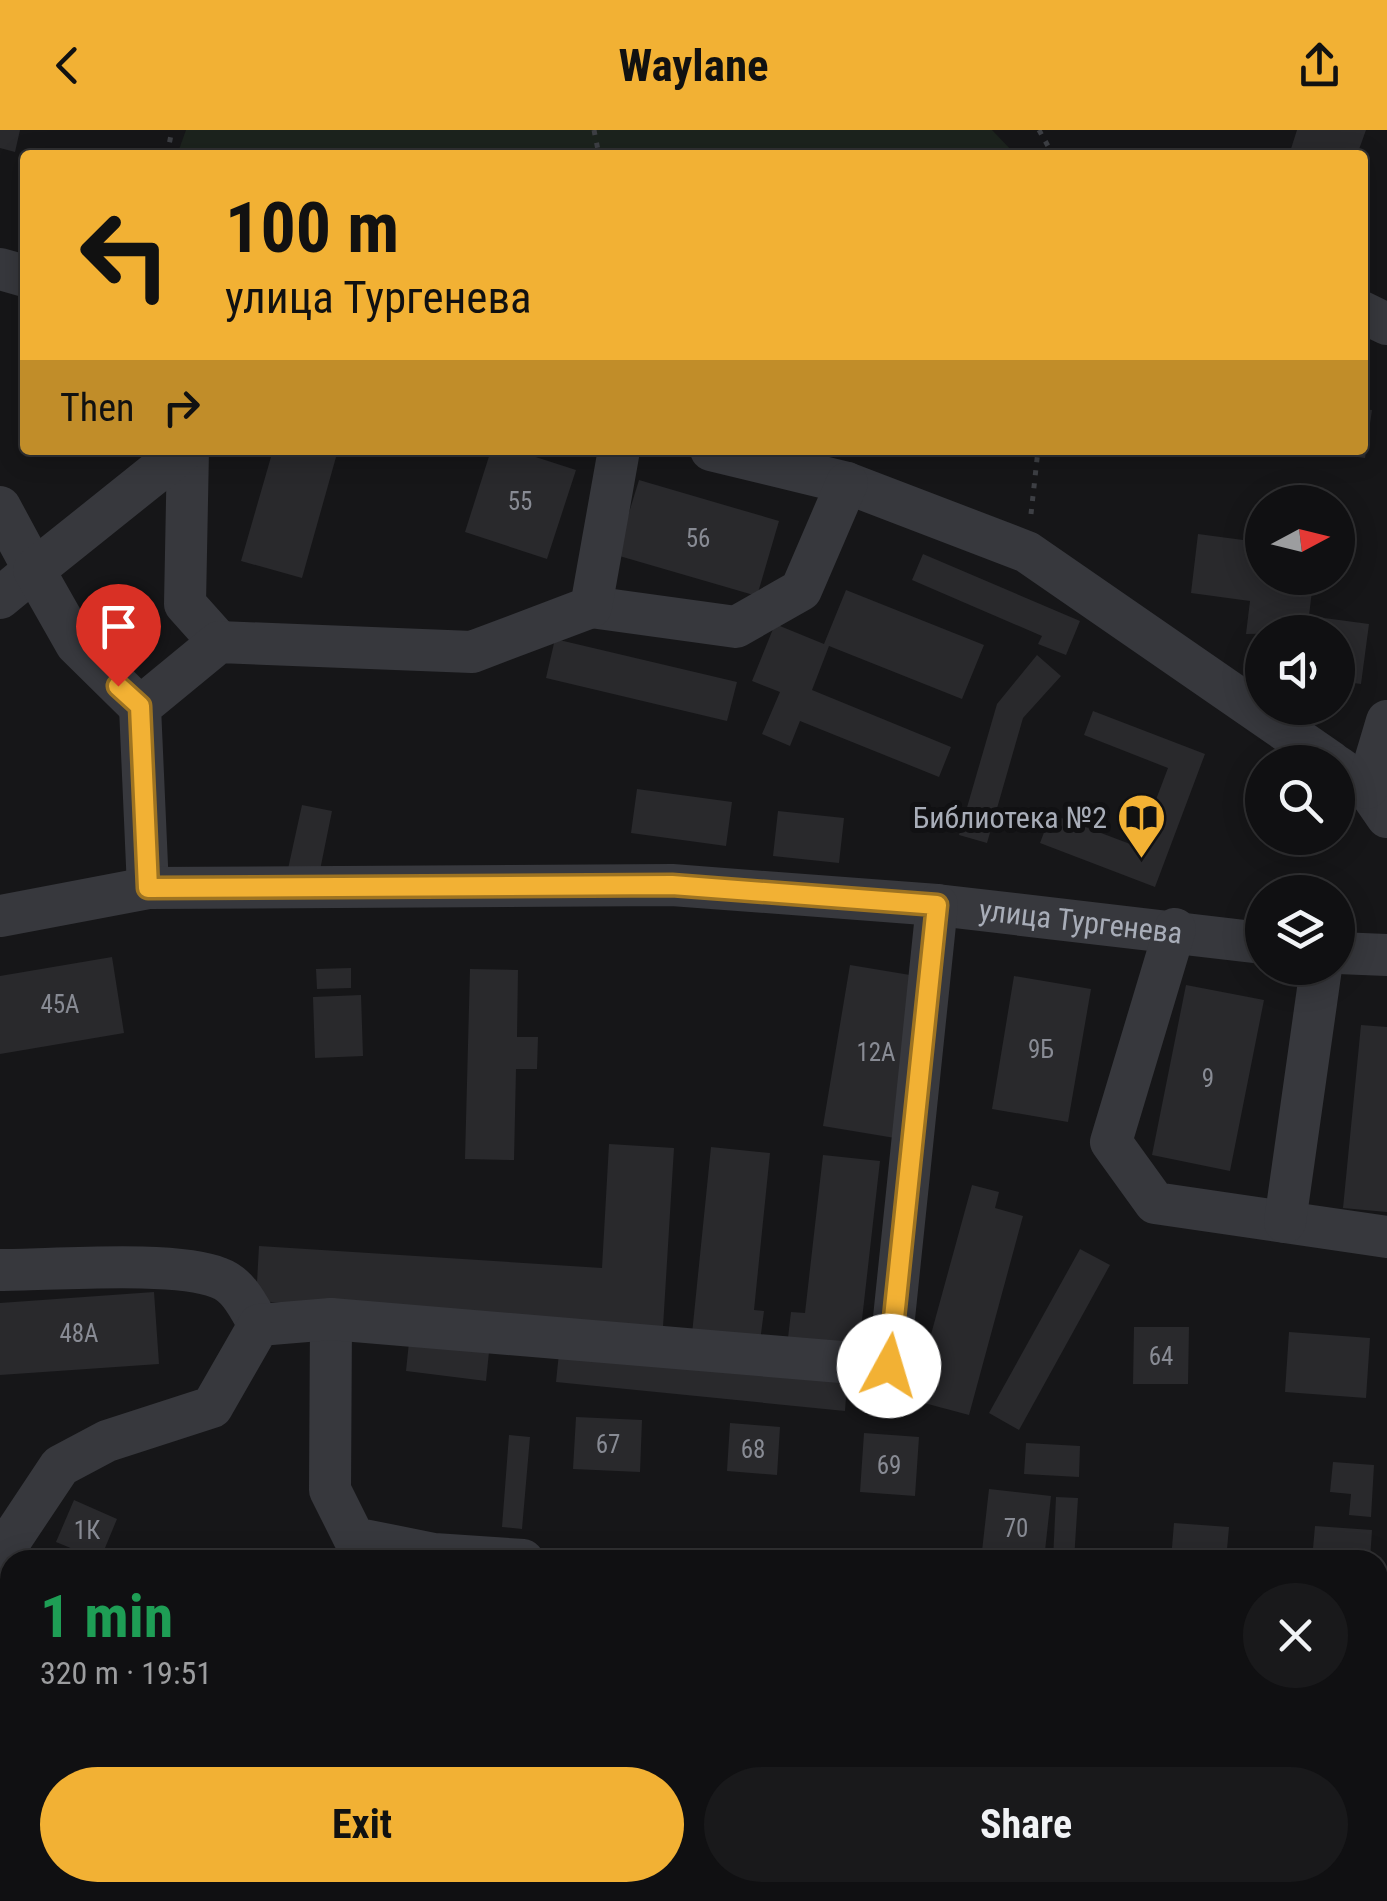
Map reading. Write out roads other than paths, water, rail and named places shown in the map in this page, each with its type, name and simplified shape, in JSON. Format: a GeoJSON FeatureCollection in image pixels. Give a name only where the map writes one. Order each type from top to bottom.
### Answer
{"type":"FeatureCollection","features":[{"type":"Feature","properties":{"kind":"street"},"geometry":{"type":"LineString","coordinates":[[0,598],[180,455]]}},
{"type":"Feature","properties":{"kind":"street"},"geometry":{"type":"LineString","coordinates":[[186,455],[185,604],[219,642]]}},
{"type":"Feature","properties":{"kind":"street"},"geometry":{"type":"LineString","coordinates":[[592,607],[618,455]]}},
{"type":"Feature","properties":{"kind":"street"},"geometry":{"type":"LineString","coordinates":[[732,455],[847,483],[1027,552],[1305,745]]}},
{"type":"Feature","properties":{"kind":"street"},"geometry":{"type":"LineString","coordinates":[[140,706],[219,642],[472,652],[592,607],[736,627],[801,590],[847,483]]}},
{"type":"Feature","properties":{"kind":"street"},"geometry":{"type":"LineString","coordinates":[[0,507],[76,644],[140,706],[148,888]]}},
{"type":"Feature","properties":{"kind":"street"},"geometry":{"type":"LineString","coordinates":[[1364,791],[1387,721]]}},
{"type":"Feature","properties":{"kind":"street","name":"улица Тургенева"},"geometry":{"type":"LineString","coordinates":[[0,916],[148,888],[672,885],[937,905],[1245,939]]}},
{"type":"Feature","properties":{"kind":"street"},"geometry":{"type":"LineString","coordinates":[[259,1325],[332,1319],[889,1366],[937,905]]}},
{"type":"Feature","properties":{"kind":"street"},"geometry":{"type":"LineString","coordinates":[[1176,929],[1110,1142],[1155,1203],[1387,1236]]}},
{"type":"Feature","properties":{"kind":"street"},"geometry":{"type":"LineString","coordinates":[[1355,954],[1387,955]]}},
{"type":"Feature","properties":{"kind":"street"},"geometry":{"type":"LineString","coordinates":[[1285,1222],[1318,985]]}},
{"type":"Feature","properties":{"kind":"street"},"geometry":{"type":"LineString","coordinates":[[0,1270],[175,1270],[222,1278],[244,1298],[259,1325]]}},
{"type":"Feature","properties":{"kind":"street"},"geometry":{"type":"LineString","coordinates":[[332,1319],[330,1490],[354,1538],[414,1550]]}},
{"type":"Feature","properties":{"kind":"street"},"geometry":{"type":"LineString","coordinates":[[4,1550],[60,1466],[107,1441],[212,1407],[259,1325]]}},
{"type":"Feature","properties":{"kind":"place","name":"Библиотека №2"},"geometry":{"type":"Point","coordinates":[1142,860]}}]}
